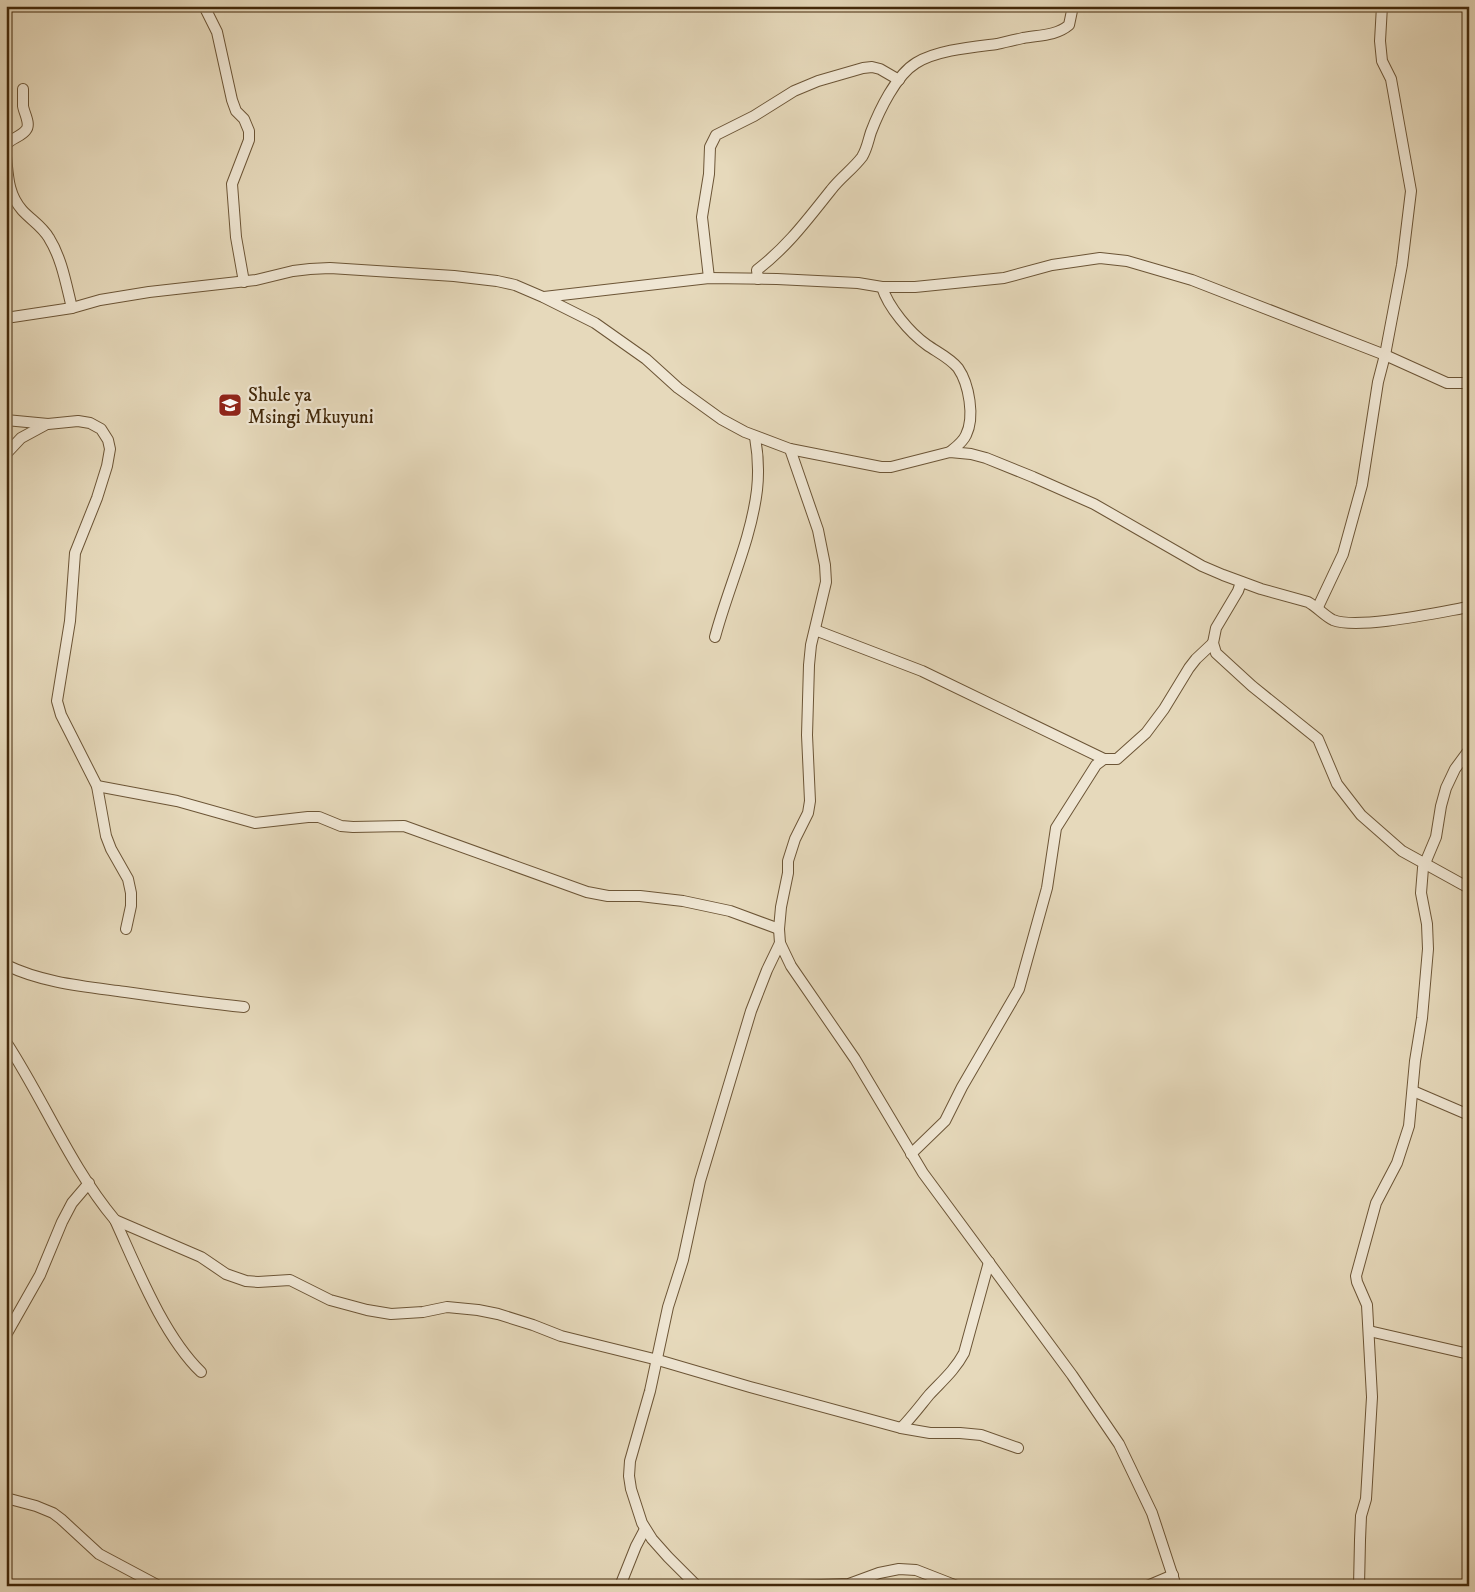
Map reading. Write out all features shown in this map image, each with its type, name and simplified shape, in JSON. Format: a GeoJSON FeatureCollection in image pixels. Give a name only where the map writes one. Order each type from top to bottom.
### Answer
{"type":"FeatureCollection","features":[{"type":"Feature","properties":{"kind":"street"},"geometry":{"type":"LineString","coordinates":[[204,6],[217,32],[236,112],[244,119],[250,131],[249,140],[232,184],[236,238],[244,282]]}},
{"type":"Feature","properties":{"kind":"street"},"geometry":{"type":"LineString","coordinates":[[758,279],[756,270],[775,256],[791,239],[832,188],[861,157],[866,149],[878,115],[899,80],[915,64],[938,55],[1063,30],[1069,26],[1073,6]]}},
{"type":"Feature","properties":{"kind":"street"},"geometry":{"type":"LineString","coordinates":[[1318,607],[1343,554],[1362,486],[1378,382],[1402,265],[1411,191],[1391,79],[1382,61],[1380,41],[1382,6]]}},
{"type":"Feature","properties":{"kind":"street"},"geometry":{"type":"LineString","coordinates":[[709,278],[702,217],[709,174],[710,147],[716,135],[754,116],[794,91],[823,79],[872,67],[880,69],[899,80]]}},
{"type":"Feature","properties":{"kind":"street"},"geometry":{"type":"LineString","coordinates":[[6,145],[10,140],[24,132],[28,126],[23,108],[23,89]]}},
{"type":"Feature","properties":{"kind":"street"},"geometry":{"type":"LineString","coordinates":[[6,156],[12,196],[22,211],[34,220],[48,235],[57,251],[72,308]]}},
{"type":"Feature","properties":{"kind":"street"},"geometry":{"type":"LineString","coordinates":[[543,297],[709,278],[858,283],[882,287],[915,287],[1004,278],[1052,265],[1100,258],[1127,260],[1192,280],[1385,355],[1447,383],[1469,383]]}},
{"type":"Feature","properties":{"kind":"street"},"geometry":{"type":"LineString","coordinates":[[6,318],[72,308],[100,300],[149,292],[244,282],[293,271],[330,268],[497,281],[543,297],[595,323],[646,359],[678,388],[721,420],[755,436],[790,449],[866,465],[891,467],[950,452],[986,458],[1033,476],[1094,504],[1202,566],[1241,582],[1308,602],[1318,607],[1332,620],[1357,623],[1469,608]]}},
{"type":"Feature","properties":{"kind":"street"},"geometry":{"type":"LineString","coordinates":[[882,287],[885,297],[914,334],[957,367],[965,380],[971,414],[963,439],[950,452]]}},
{"type":"Feature","properties":{"kind":"street"},"geometry":{"type":"LineString","coordinates":[[6,420],[48,424]]}},
{"type":"Feature","properties":{"kind":"street"},"geometry":{"type":"LineString","coordinates":[[6,454],[21,438],[31,431],[48,424],[68,420],[90,423],[101,429],[105,434],[110,449],[100,489],[75,553],[70,621],[57,696],[61,715],[97,786],[106,836],[111,849],[128,879],[131,906],[126,929]]}},
{"type":"Feature","properties":{"kind":"street"},"geometry":{"type":"LineString","coordinates":[[715,637],[754,507],[758,474],[755,436]]}},
{"type":"Feature","properties":{"kind":"street"},"geometry":{"type":"LineString","coordinates":[[790,449],[818,530],[825,565],[825,588],[814,630],[809,665],[807,752],[810,801],[808,812],[788,861],[788,873],[782,893],[779,929],[780,943],[791,966],[855,1059],[923,1173],[1067,1368],[1119,1444],[1152,1513],[1176,1586]]}},
{"type":"Feature","properties":{"kind":"street"},"geometry":{"type":"LineString","coordinates":[[1241,582],[1238,592],[1216,628],[1213,643],[1216,652],[1234,670],[1318,739],[1337,784],[1361,815],[1402,851],[1469,888]]}},
{"type":"Feature","properties":{"kind":"street"},"geometry":{"type":"LineString","coordinates":[[814,630],[922,671],[1104,758],[1117,759],[1146,733],[1164,709],[1189,668],[1213,643]]}},
{"type":"Feature","properties":{"kind":"street"},"geometry":{"type":"LineString","coordinates":[[1359,1586],[1360,1540],[1366,1499],[1372,1398],[1367,1305],[1356,1276],[1376,1203],[1397,1163],[1409,1126],[1428,950],[1426,917],[1421,893],[1423,868],[1430,856],[1436,838],[1446,788],[1455,768],[1469,750]]}},
{"type":"Feature","properties":{"kind":"street"},"geometry":{"type":"LineString","coordinates":[[911,1154],[945,1121],[962,1087],[1019,989],[1047,888],[1056,828],[1092,770],[1104,758]]}},
{"type":"Feature","properties":{"kind":"street"},"geometry":{"type":"LineString","coordinates":[[97,786],[177,802],[255,822],[308,816],[319,817],[341,826],[353,828],[404,826],[587,892],[608,896],[640,896],[683,900],[730,911],[779,929]]}},
{"type":"Feature","properties":{"kind":"street"},"geometry":{"type":"LineString","coordinates":[[698,1586],[668,1557],[645,1529],[633,1496],[629,1469],[658,1360],[663,1326],[683,1260],[700,1181],[751,1011],[780,943]]}},
{"type":"Feature","properties":{"kind":"street"},"geometry":{"type":"LineString","coordinates":[[6,965],[44,979],[84,987],[195,1002],[244,1006]]}},
{"type":"Feature","properties":{"kind":"street"},"geometry":{"type":"LineString","coordinates":[[6,1042],[34,1088],[67,1150],[88,1184],[114,1220],[154,1303],[186,1356],[201,1372]]}},
{"type":"Feature","properties":{"kind":"street"},"geometry":{"type":"LineString","coordinates":[[1413,1091],[1469,1115]]}},
{"type":"Feature","properties":{"kind":"street"},"geometry":{"type":"LineString","coordinates":[[6,1335],[10,1317],[40,1275],[72,1203],[88,1184]]}},
{"type":"Feature","properties":{"kind":"street"},"geometry":{"type":"LineString","coordinates":[[114,1220],[202,1257],[226,1274],[246,1281],[290,1280],[330,1300],[390,1314],[423,1312],[447,1307],[498,1314],[560,1336],[658,1360],[901,1428],[930,1433],[960,1433],[981,1436],[1018,1448]]}},
{"type":"Feature","properties":{"kind":"street"},"geometry":{"type":"LineString","coordinates":[[901,1428],[915,1414],[929,1395],[949,1376],[960,1361],[964,1353],[989,1262]]}},
{"type":"Feature","properties":{"kind":"street"},"geometry":{"type":"LineString","coordinates":[[1369,1331],[1469,1354]]}},
{"type":"Feature","properties":{"kind":"street"},"geometry":{"type":"LineString","coordinates":[[6,1498],[53,1513],[99,1554],[159,1586]]}},
{"type":"Feature","properties":{"kind":"street"},"geometry":{"type":"LineString","coordinates":[[620,1586],[645,1529]]}},
{"type":"Feature","properties":{"kind":"street"},"geometry":{"type":"LineString","coordinates":[[794,1586],[848,1585],[879,1573],[899,1569],[916,1570],[956,1586]]}},
{"type":"Feature","properties":{"kind":"street"},"geometry":{"type":"LineString","coordinates":[[1147,1586],[1173,1575]]}},
{"type":"Feature","properties":{"kind":"place","name":"Shule ya Msingi Mkuyuni"},"geometry":{"type":"Point","coordinates":[230,405]}}]}
